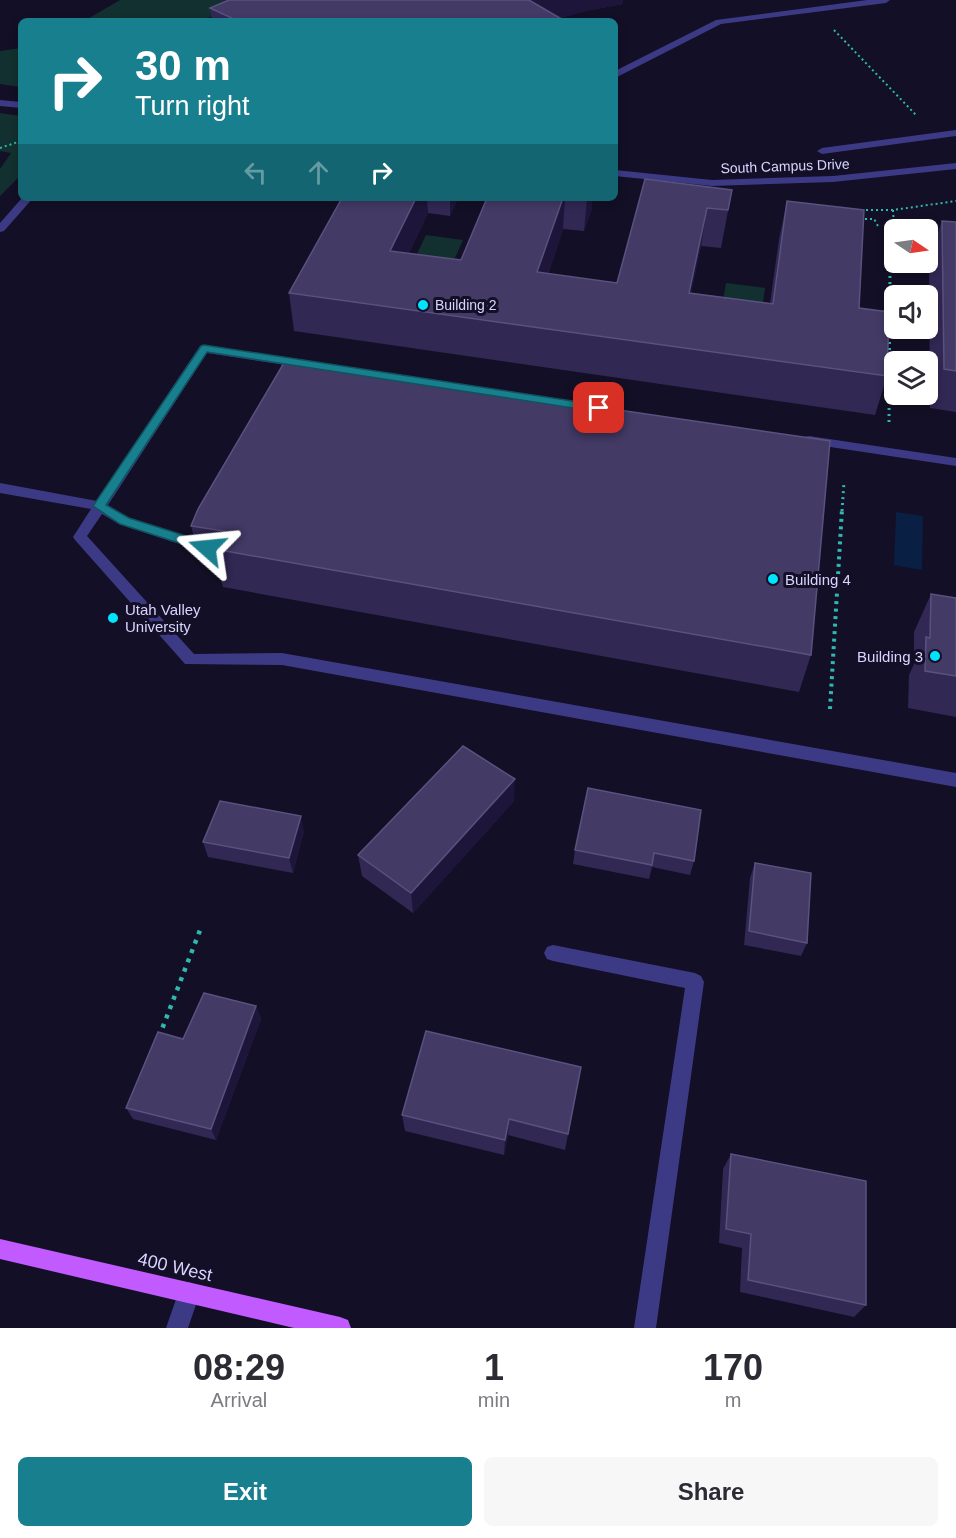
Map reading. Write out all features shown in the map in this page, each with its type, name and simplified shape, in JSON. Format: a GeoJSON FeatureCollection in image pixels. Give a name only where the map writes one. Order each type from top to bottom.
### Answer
{"type":"FeatureCollection","features":[{"type":"Feature","properties":{"kind":"main road","name":"400 West"},"geometry":{"type":"LineString","coordinates":[[0,1249],[340,1328]]}},
{"type":"Feature","properties":{"kind":"street"},"geometry":{"type":"LineString","coordinates":[[618,73],[720,22],[886,0]]}},
{"type":"Feature","properties":{"kind":"street"},"geometry":{"type":"LineString","coordinates":[[0,103],[18,105]]}},
{"type":"Feature","properties":{"kind":"street"},"geometry":{"type":"LineString","coordinates":[[822,151],[956,133]]}},
{"type":"Feature","properties":{"kind":"street","name":"South Campus Drive"},"geometry":{"type":"LineString","coordinates":[[618,173],[712,183],[833,179],[956,166]]}},
{"type":"Feature","properties":{"kind":"street"},"geometry":{"type":"LineString","coordinates":[[0,230],[25,201]]}},
{"type":"Feature","properties":{"kind":"street"},"geometry":{"type":"LineString","coordinates":[[323,366],[204,349],[80,537],[190,660],[282,660],[956,780]]}},
{"type":"Feature","properties":{"kind":"street"},"geometry":{"type":"LineString","coordinates":[[796,438],[956,462]]}},
{"type":"Feature","properties":{"kind":"street"},"geometry":{"type":"LineString","coordinates":[[0,488],[99,506],[124,521],[207,548]]}},
{"type":"Feature","properties":{"kind":"street"},"geometry":{"type":"LineString","coordinates":[[553,953],[695,982],[645,1328]]}},
{"type":"Feature","properties":{"kind":"street"},"geometry":{"type":"LineString","coordinates":[[177,1328],[189,1293]]}},
{"type":"Feature","properties":{"kind":"path"},"geometry":{"type":"LineString","coordinates":[[833,28],[919,118]]}},
{"type":"Feature","properties":{"kind":"path"},"geometry":{"type":"LineString","coordinates":[[0,148],[18,142]]}},
{"type":"Feature","properties":{"kind":"path"},"geometry":{"type":"LineString","coordinates":[[850,211],[893,210],[956,201]]}},
{"type":"Feature","properties":{"kind":"path"},"geometry":{"type":"LineString","coordinates":[[893,210],[893,219]]}},
{"type":"Feature","properties":{"kind":"path"},"geometry":{"type":"LineString","coordinates":[[852,219],[874,219],[878,226]]}},
{"type":"Feature","properties":{"kind":"path"},"geometry":{"type":"LineString","coordinates":[[889,422],[890,273]]}},
{"type":"Feature","properties":{"kind":"path"},"geometry":{"type":"LineString","coordinates":[[830,708],[844,482]]}},
{"type":"Feature","properties":{"kind":"path"},"geometry":{"type":"LineString","coordinates":[[157,1042],[202,925]]}},
{"type":"Feature","properties":{"kind":"green space"},"geometry":{"type":"Polygon","coordinates":[[[120,0],[238,0],[209,18],[89,18],[120,0]]]}},
{"type":"Feature","properties":{"kind":"green space"},"geometry":{"type":"Polygon","coordinates":[[[18,48],[18,87],[0,84],[0,51],[18,48]]]}},
{"type":"Feature","properties":{"kind":"green space"},"geometry":{"type":"Polygon","coordinates":[[[0,113],[18,116],[18,178],[0,196],[0,169],[11,153],[0,151],[0,113]]]}},
{"type":"Feature","properties":{"kind":"green space"},"geometry":{"type":"Polygon","coordinates":[[[426,235],[463,240],[443,285],[405,279],[426,235]]]}},
{"type":"Feature","properties":{"kind":"green space"},"geometry":{"type":"Polygon","coordinates":[[[726,283],[765,288],[759,334],[718,329],[726,283]]]}},
{"type":"Feature","properties":{"kind":"water"},"geometry":{"type":"Polygon","coordinates":[[[896,512],[923,516],[922,570],[894,565],[896,512]]]}},
{"type":"Feature","properties":{"kind":"building"},"geometry":{"type":"Polygon","coordinates":[[[229,0],[529,0],[560,18],[232,18],[210,8],[229,0]]]}},
{"type":"Feature","properties":{"kind":"building"},"geometry":{"type":"Polygon","coordinates":[[[645,179],[732,190],[728,210],[707,208],[689,293],[773,304],[787,201],[864,210],[859,308],[884,311],[884,339],[888,339],[888,351],[884,351],[884,376],[289,293],[340,201],[415,201],[390,251],[461,260],[486,201],[562,201],[537,272],[617,283],[645,179]]]}},
{"type":"Feature","properties":{"kind":"building"},"geometry":{"type":"Polygon","coordinates":[[[942,221],[956,222],[956,371],[944,369],[942,221]]]}},
{"type":"Feature","properties":{"kind":"building"},"geometry":{"type":"Polygon","coordinates":[[[285,361],[830,441],[811,655],[214,549],[224,531],[191,526],[198,509],[285,361]]]}},
{"type":"Feature","properties":{"kind":"building"},"geometry":{"type":"Polygon","coordinates":[[[931,594],[956,598],[956,676],[925,671],[926,637],[930,638],[931,594]]]}},
{"type":"Feature","properties":{"kind":"building"},"geometry":{"type":"Polygon","coordinates":[[[463,746],[515,779],[411,893],[358,855],[463,746]]]}},
{"type":"Feature","properties":{"kind":"building"},"geometry":{"type":"Polygon","coordinates":[[[588,788],[701,810],[694,861],[654,853],[652,865],[575,850],[588,788]]]}},
{"type":"Feature","properties":{"kind":"building"},"geometry":{"type":"Polygon","coordinates":[[[220,801],[301,816],[289,858],[203,842],[220,801]]]}},
{"type":"Feature","properties":{"kind":"building"},"geometry":{"type":"Polygon","coordinates":[[[755,863],[811,873],[807,943],[749,931],[755,863]]]}},
{"type":"Feature","properties":{"kind":"building"},"geometry":{"type":"Polygon","coordinates":[[[204,993],[256,1006],[211,1129],[126,1108],[158,1032],[183,1039],[204,993]]]}},
{"type":"Feature","properties":{"kind":"building"},"geometry":{"type":"Polygon","coordinates":[[[426,1031],[581,1067],[568,1134],[509,1119],[505,1140],[402,1115],[426,1031]]]}},
{"type":"Feature","properties":{"kind":"building"},"geometry":{"type":"Polygon","coordinates":[[[731,1154],[866,1181],[866,1305],[748,1280],[751,1234],[726,1229],[731,1154]]]}},
{"type":"Feature","properties":{"kind":"place","name":"Building 2"},"geometry":{"type":"Point","coordinates":[423,305]}},
{"type":"Feature","properties":{"kind":"place","name":"Building 4"},"geometry":{"type":"Point","coordinates":[773,579]}},
{"type":"Feature","properties":{"kind":"place","name":"Utah Valley University"},"geometry":{"type":"Point","coordinates":[113,618]}},
{"type":"Feature","properties":{"kind":"place","name":"Building 3"},"geometry":{"type":"Point","coordinates":[935,656]}},
{"type":"Feature","properties":{"kind":"route"},"geometry":{"type":"LineString","coordinates":[[207,548],[124,521],[99,506],[204,349],[599,408]]}}]}
